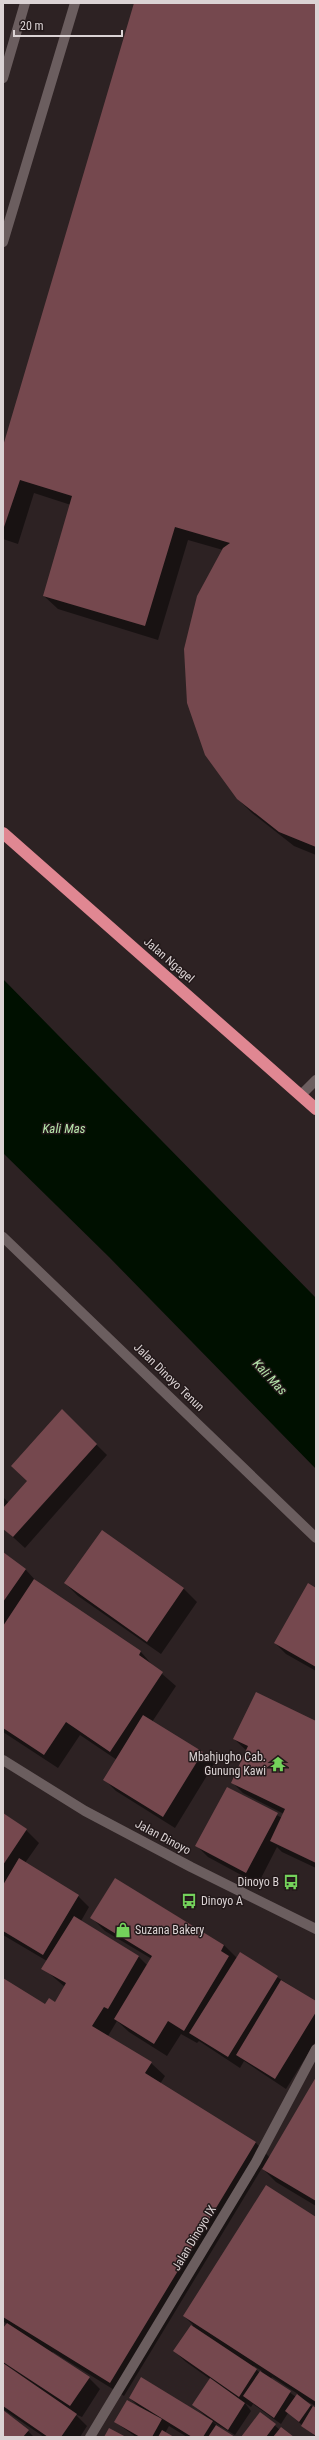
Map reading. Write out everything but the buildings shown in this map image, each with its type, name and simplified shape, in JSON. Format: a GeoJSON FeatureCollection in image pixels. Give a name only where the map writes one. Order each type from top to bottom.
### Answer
{"type":"FeatureCollection","features":[{"type":"Feature","properties":{"kind":"highway","name":"Jalan Ngagel"},"geometry":{"type":"LineString","coordinates":[[3,833],[316,1109]]}},
{"type":"Feature","properties":{"kind":"street"},"geometry":{"type":"LineString","coordinates":[[3,78],[25,3]]}},
{"type":"Feature","properties":{"kind":"street"},"geometry":{"type":"LineString","coordinates":[[3,242],[75,3]]}},
{"type":"Feature","properties":{"kind":"street"},"geometry":{"type":"LineString","coordinates":[[301,1095],[316,1080]]}},
{"type":"Feature","properties":{"kind":"street","name":"Jalan Dinoyo Tenun"},"geometry":{"type":"LineString","coordinates":[[3,1237],[316,1538]]}},
{"type":"Feature","properties":{"kind":"street","name":"Jalan Dinoyo"},"geometry":{"type":"LineString","coordinates":[[3,1760],[85,1811],[191,1867],[316,1929]]}},
{"type":"Feature","properties":{"kind":"street","name":"Jalan Dinoyo IX"},"geometry":{"type":"LineString","coordinates":[[90,2437],[256,2162],[316,2049]]}},
{"type":"Feature","properties":{"kind":"water","name":"Kali Mas"},"geometry":{"type":"Polygon","coordinates":[[[3,979],[316,1298],[316,1469],[109,1257],[3,1153],[3,979]]]}},
{"type":"Feature","properties":{"kind":"place","name":"Mbahjugho Cab. Gunung Kawi"},"geometry":{"type":"Point","coordinates":[278,1764]}},
{"type":"Feature","properties":{"kind":"place","name":"Dinoyo B"},"geometry":{"type":"Point","coordinates":[291,1882]}},
{"type":"Feature","properties":{"kind":"place","name":"Dinoyo A"},"geometry":{"type":"Point","coordinates":[189,1901]}},
{"type":"Feature","properties":{"kind":"place","name":"Suzana Bakery"},"geometry":{"type":"Point","coordinates":[123,1930]}}]}
